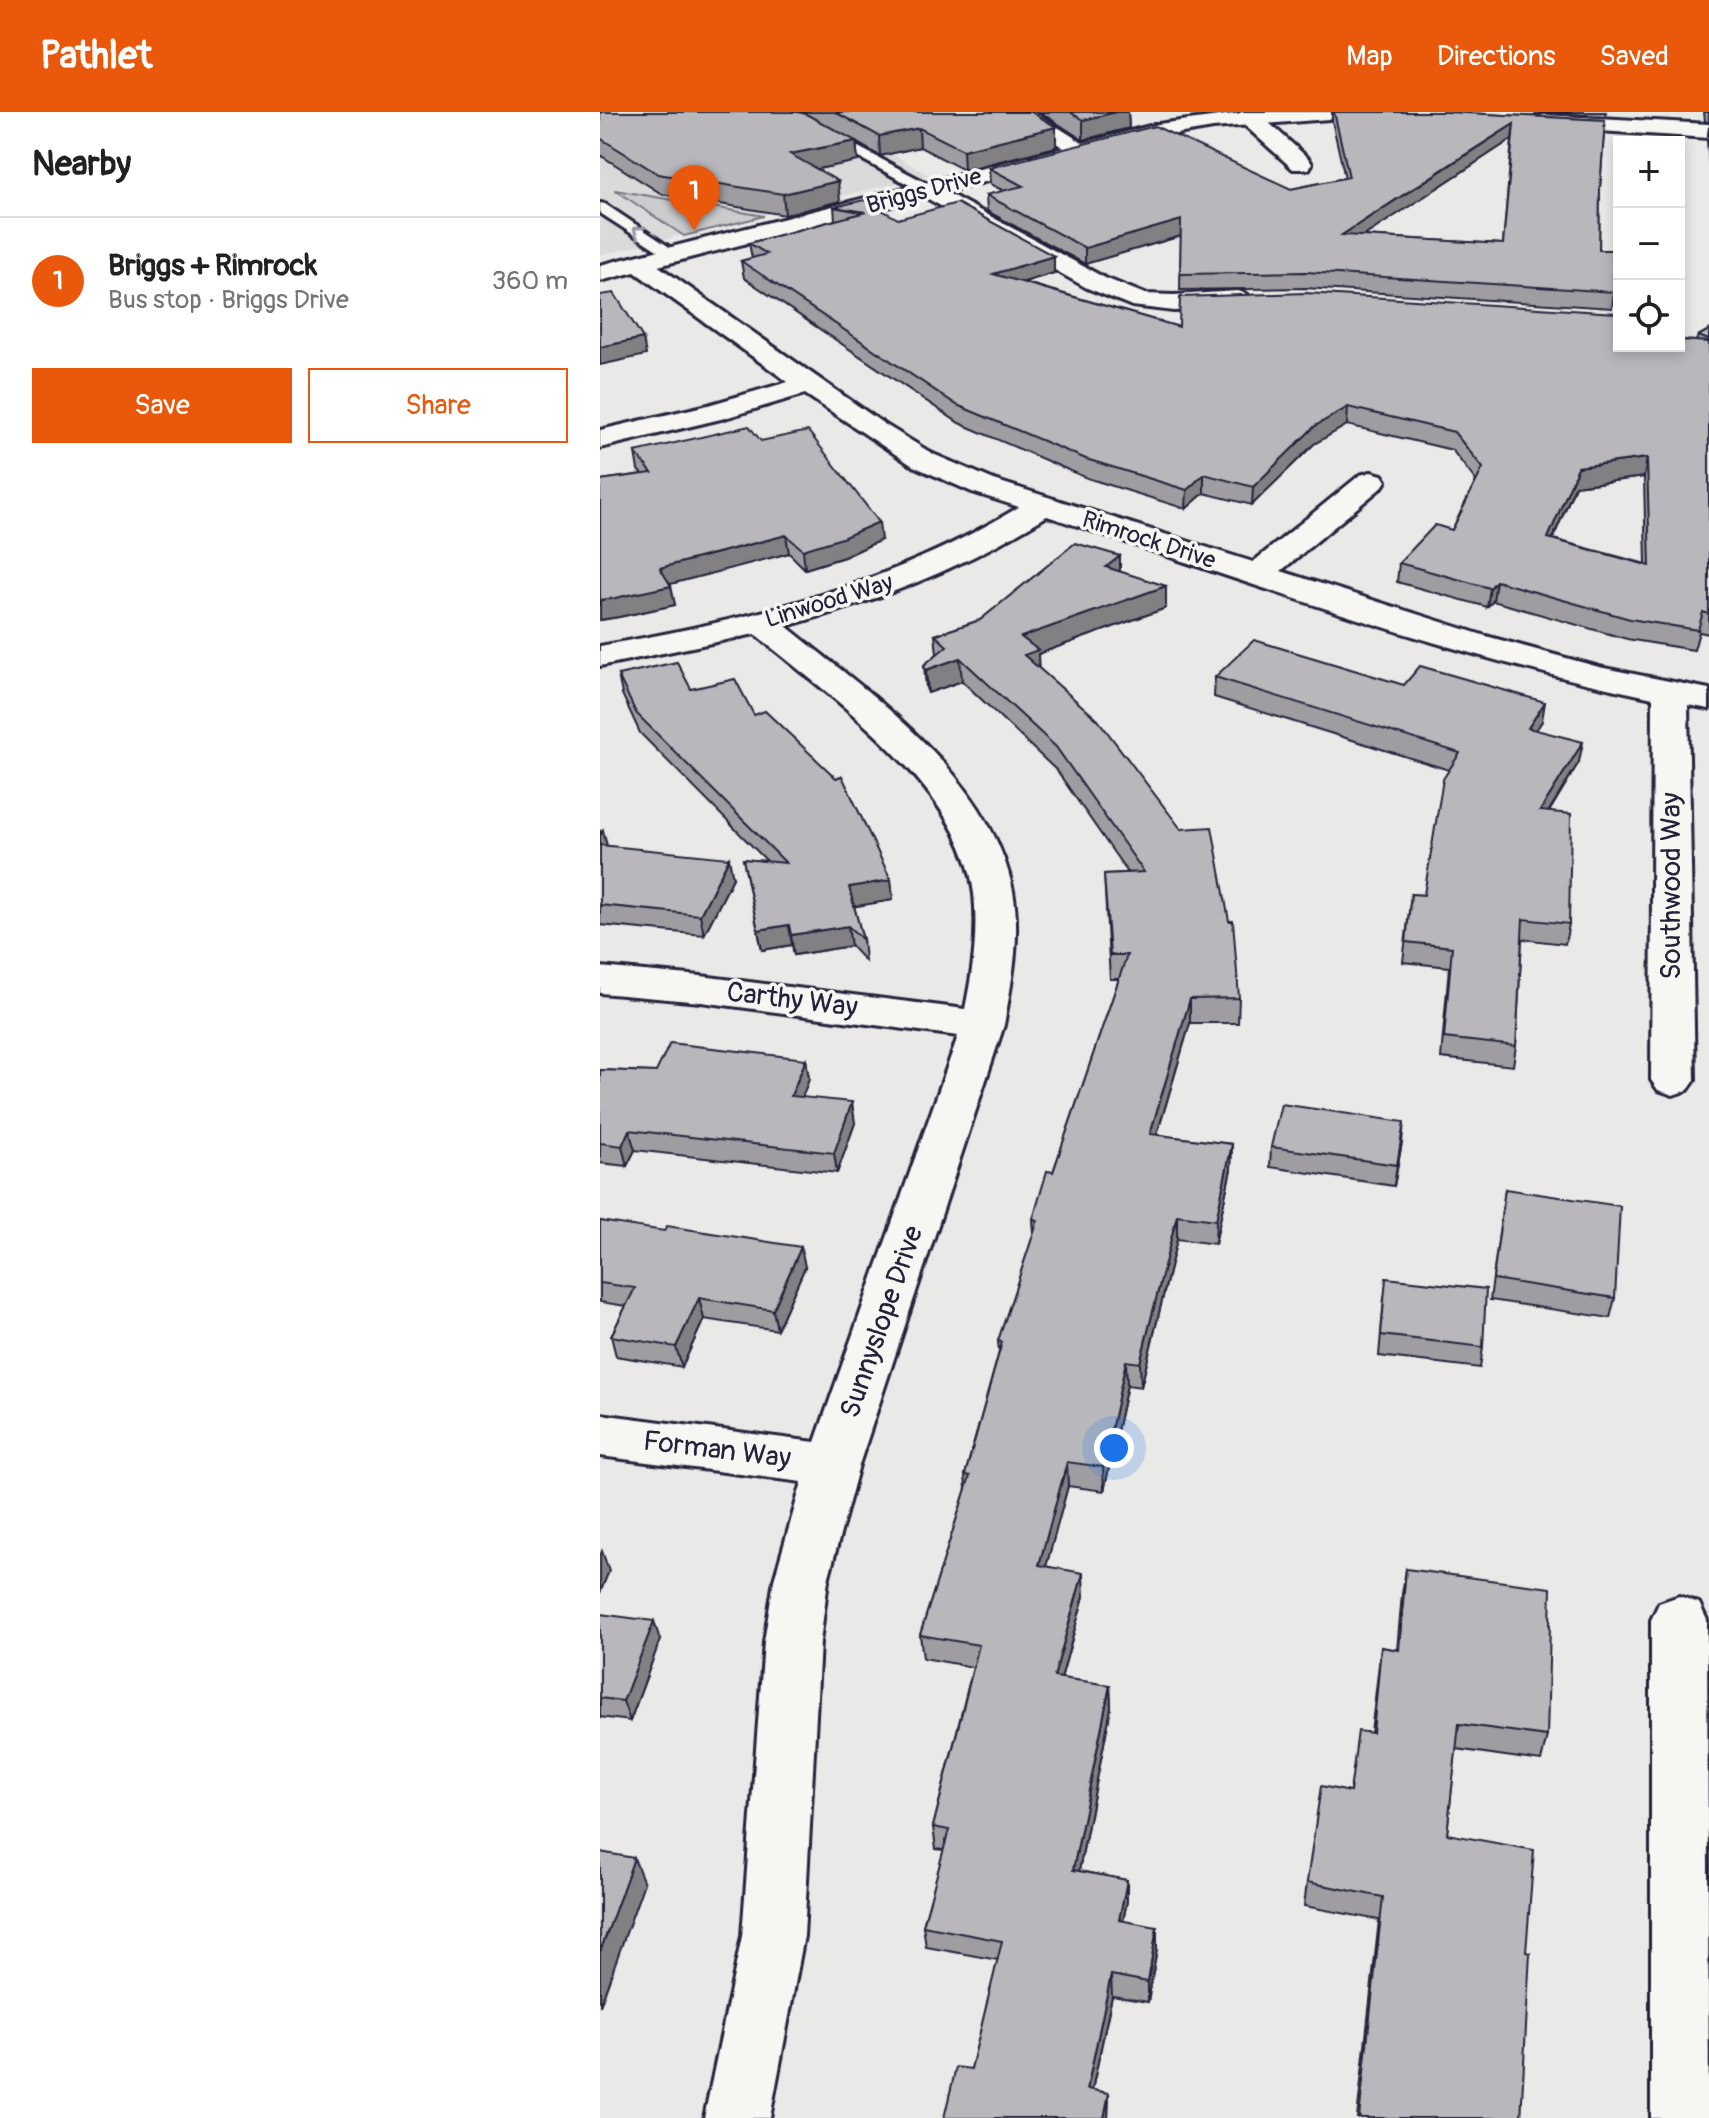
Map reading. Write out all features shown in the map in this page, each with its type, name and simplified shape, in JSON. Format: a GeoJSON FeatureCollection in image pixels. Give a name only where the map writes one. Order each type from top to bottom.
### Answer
{"type":"FeatureCollection","features":[{"type":"Feature","properties":{"kind":"street"},"geometry":{"type":"LineString","coordinates":[[1018,112],[1083,150]]}},
{"type":"Feature","properties":{"kind":"street","name":"Briggs Drive"},"geometry":{"type":"LineString","coordinates":[[600,273],[1158,131],[1249,117],[1342,112]]}},
{"type":"Feature","properties":{"kind":"street"},"geometry":{"type":"LineString","coordinates":[[1351,112],[1367,112]]}},
{"type":"Feature","properties":{"kind":"street"},"geometry":{"type":"LineString","coordinates":[[1249,117],[1301,164]]}},
{"type":"Feature","properties":{"kind":"street"},"geometry":{"type":"LineString","coordinates":[[1519,120],[1655,135],[1709,131]]}},
{"type":"Feature","properties":{"kind":"street"},"geometry":{"type":"LineString","coordinates":[[929,190],[1096,283],[1141,301],[1174,303],[1259,298]]}},
{"type":"Feature","properties":{"kind":"street","name":"Rimrock Drive"},"geometry":{"type":"LineString","coordinates":[[641,265],[874,430],[923,460],[983,486],[1474,643],[1595,676],[1709,699]]}},
{"type":"Feature","properties":{"kind":"street"},"geometry":{"type":"LineString","coordinates":[[600,439],[715,412],[810,384]]}},
{"type":"Feature","properties":{"kind":"street"},"geometry":{"type":"LineString","coordinates":[[1257,575],[1371,481]]}},
{"type":"Feature","properties":{"kind":"street","name":"Linwood Way"},"geometry":{"type":"LineString","coordinates":[[600,656],[762,623],[848,598],[925,570],[992,537],[1043,506]]}},
{"type":"Feature","properties":{"kind":"street","name":"Sunnyslope Drive"},"geometry":{"type":"LineString","coordinates":[[737,2118],[773,1936],[792,1642],[801,1580],[833,1465],[983,1025],[994,987],[999,918],[986,855],[956,800],[914,752],[762,623]]}},
{"type":"Feature","properties":{"kind":"street","name":"Southwood Way"},"geometry":{"type":"LineString","coordinates":[[1670,692],[1673,1080]]}},
{"type":"Feature","properties":{"kind":"street","name":"Carthy Way"},"geometry":{"type":"LineString","coordinates":[[600,980],[701,989],[983,1025]]}},
{"type":"Feature","properties":{"kind":"street","name":"Forman Way"},"geometry":{"type":"LineString","coordinates":[[600,1435],[833,1465]]}},
{"type":"Feature","properties":{"kind":"street"},"geometry":{"type":"LineString","coordinates":[[1679,1620],[1684,2118]]}},
{"type":"Feature","properties":{"kind":"lane"},"geometry":{"type":"LineString","coordinates":[[814,128],[929,190]]}},
{"type":"Feature","properties":{"kind":"lane"},"geometry":{"type":"LineString","coordinates":[[600,207],[676,256]]}},
{"type":"Feature","properties":{"kind":"shaded area"},"geometry":{"type":"Polygon","coordinates":[[[600,112],[798,112],[867,152],[883,149],[929,175],[600,255],[600,112]]]}},
{"type":"Feature","properties":{"kind":"shaded area"},"geometry":{"type":"Polygon","coordinates":[[[615,190],[764,216],[684,236],[615,190]]]}},
{"type":"Feature","properties":{"kind":"building"},"geometry":{"type":"Polygon","coordinates":[[[600,112],[797,112],[856,141],[790,154],[838,181],[783,194],[658,174],[600,138],[600,112]]]}},
{"type":"Feature","properties":{"kind":"building"},"geometry":{"type":"Polygon","coordinates":[[[835,112],[1031,112],[1056,127],[963,150],[919,128],[879,136],[835,112]]]}},
{"type":"Feature","properties":{"kind":"building"},"geometry":{"type":"Polygon","coordinates":[[[1070,112],[1116,112],[1083,120],[1070,112]]]}},
{"type":"Feature","properties":{"kind":"building"},"geometry":{"type":"Polygon","coordinates":[[[1334,112],[1446,112],[1605,120],[1599,250],[1612,250],[1613,292],[1306,272],[1180,274],[1181,220],[1085,248],[986,195],[1023,186],[989,168],[1155,126],[1291,189],[1349,177],[1334,112]],[[1514,124],[1463,156],[1342,235],[1503,244],[1514,124]]]}},
{"type":"Feature","properties":{"kind":"building"},"geometry":{"type":"Polygon","coordinates":[[[864,200],[898,219],[957,203],[1054,256],[993,274],[1179,327],[1180,297],[1306,293],[1613,313],[1613,352],[1685,352],[1685,340],[1709,342],[1709,614],[1703,612],[1698,630],[1630,619],[1496,581],[1490,588],[1399,563],[1435,525],[1452,530],[1483,468],[1454,432],[1348,407],[1315,426],[1253,487],[1204,474],[1187,490],[1086,459],[957,405],[741,261],[767,254],[749,243],[866,212],[834,207],[864,200]],[[1647,458],[1578,467],[1548,538],[1650,566],[1647,458]]]}},
{"type":"Feature","properties":{"kind":"building"},"geometry":{"type":"Polygon","coordinates":[[[614,293],[643,338],[600,347],[600,295],[614,293]]]}},
{"type":"Feature","properties":{"kind":"building"},"geometry":{"type":"Polygon","coordinates":[[[1709,330],[1709,340],[1698,336],[1709,330]]]}},
{"type":"Feature","properties":{"kind":"building"},"geometry":{"type":"Polygon","coordinates":[[[749,426],[761,441],[808,431],[879,522],[803,550],[786,535],[660,568],[671,586],[600,600],[600,480],[652,473],[635,452],[749,426]]]}},
{"type":"Feature","properties":{"kind":"building"},"geometry":{"type":"Polygon","coordinates":[[[1075,543],[1120,556],[1106,567],[1166,586],[1021,637],[1038,650],[1024,655],[1098,720],[1181,829],[1212,827],[1229,921],[1233,921],[1239,998],[1190,999],[1150,1134],[1232,1144],[1216,1220],[1177,1215],[1140,1363],[1126,1361],[1103,1467],[1067,1462],[1039,1565],[1083,1573],[1054,1677],[1110,1685],[1073,1870],[1127,1880],[1119,1920],[1157,1927],[1148,1982],[1111,1975],[1087,2089],[1109,2093],[1104,2118],[944,2118],[956,2067],[971,2069],[1002,1941],[923,1926],[949,1830],[933,1827],[979,1645],[920,1635],[970,1476],[965,1475],[1002,1342],[998,1341],[1038,1220],[1033,1219],[1047,1171],[1053,1172],[1127,955],[1110,955],[1104,874],[1144,872],[1056,747],[960,658],[926,670],[924,665],[947,646],[935,635],[980,620],[1075,543]]]}},
{"type":"Feature","properties":{"kind":"building"},"geometry":{"type":"Polygon","coordinates":[[[1254,640],[1404,685],[1420,666],[1545,702],[1528,728],[1583,742],[1540,811],[1571,814],[1569,924],[1523,919],[1516,1046],[1444,1038],[1452,947],[1406,942],[1411,894],[1424,895],[1443,779],[1460,753],[1215,677],[1254,640]]]}},
{"type":"Feature","properties":{"kind":"building"},"geometry":{"type":"Polygon","coordinates":[[[677,662],[691,689],[735,679],[754,715],[765,711],[836,778],[842,776],[891,880],[849,887],[863,940],[848,926],[791,935],[789,925],[758,930],[743,859],[786,863],[636,713],[618,675],[677,662]]]}},
{"type":"Feature","properties":{"kind":"building"},"geometry":{"type":"Polygon","coordinates":[[[600,845],[729,858],[700,915],[600,905],[600,845]]]}},
{"type":"Feature","properties":{"kind":"building"},"geometry":{"type":"Polygon","coordinates":[[[670,1043],[806,1059],[791,1096],[852,1102],[834,1153],[629,1130],[622,1146],[600,1143],[600,1070],[656,1072],[670,1043]]]}},
{"type":"Feature","properties":{"kind":"building"},"geometry":{"type":"Polygon","coordinates":[[[1281,1104],[1404,1122],[1397,1165],[1271,1147],[1281,1104]]]}},
{"type":"Feature","properties":{"kind":"building"},"geometry":{"type":"Polygon","coordinates":[[[1505,1189],[1620,1206],[1615,1298],[1493,1279],[1505,1189]]]}},
{"type":"Feature","properties":{"kind":"building"},"geometry":{"type":"Polygon","coordinates":[[[600,1221],[664,1231],[667,1226],[801,1247],[773,1310],[699,1298],[676,1347],[611,1336],[635,1288],[600,1283],[600,1221]]]}},
{"type":"Feature","properties":{"kind":"building"},"geometry":{"type":"Polygon","coordinates":[[[1386,1278],[1486,1289],[1483,1347],[1381,1335],[1386,1278]]]}},
{"type":"Feature","properties":{"kind":"building"},"geometry":{"type":"Polygon","coordinates":[[[1406,1569],[1551,1588],[1547,1736],[1459,1724],[1447,1834],[1534,1850],[1526,1952],[1530,1953],[1521,2118],[1359,2118],[1383,1897],[1307,1882],[1321,1786],[1350,1792],[1358,1731],[1373,1733],[1381,1647],[1399,1650],[1406,1569]]]}},
{"type":"Feature","properties":{"kind":"building"},"geometry":{"type":"Polygon","coordinates":[[[600,1614],[654,1621],[623,1701],[600,1698],[600,1614]]]}},
{"type":"Feature","properties":{"kind":"building"},"geometry":{"type":"Polygon","coordinates":[[[600,1852],[634,1858],[600,1952],[600,1852]]]}},
{"type":"Feature","properties":{"kind":"place","name":"Briggs + Rimrock"},"geometry":{"type":"Point","coordinates":[694,231]}}]}
